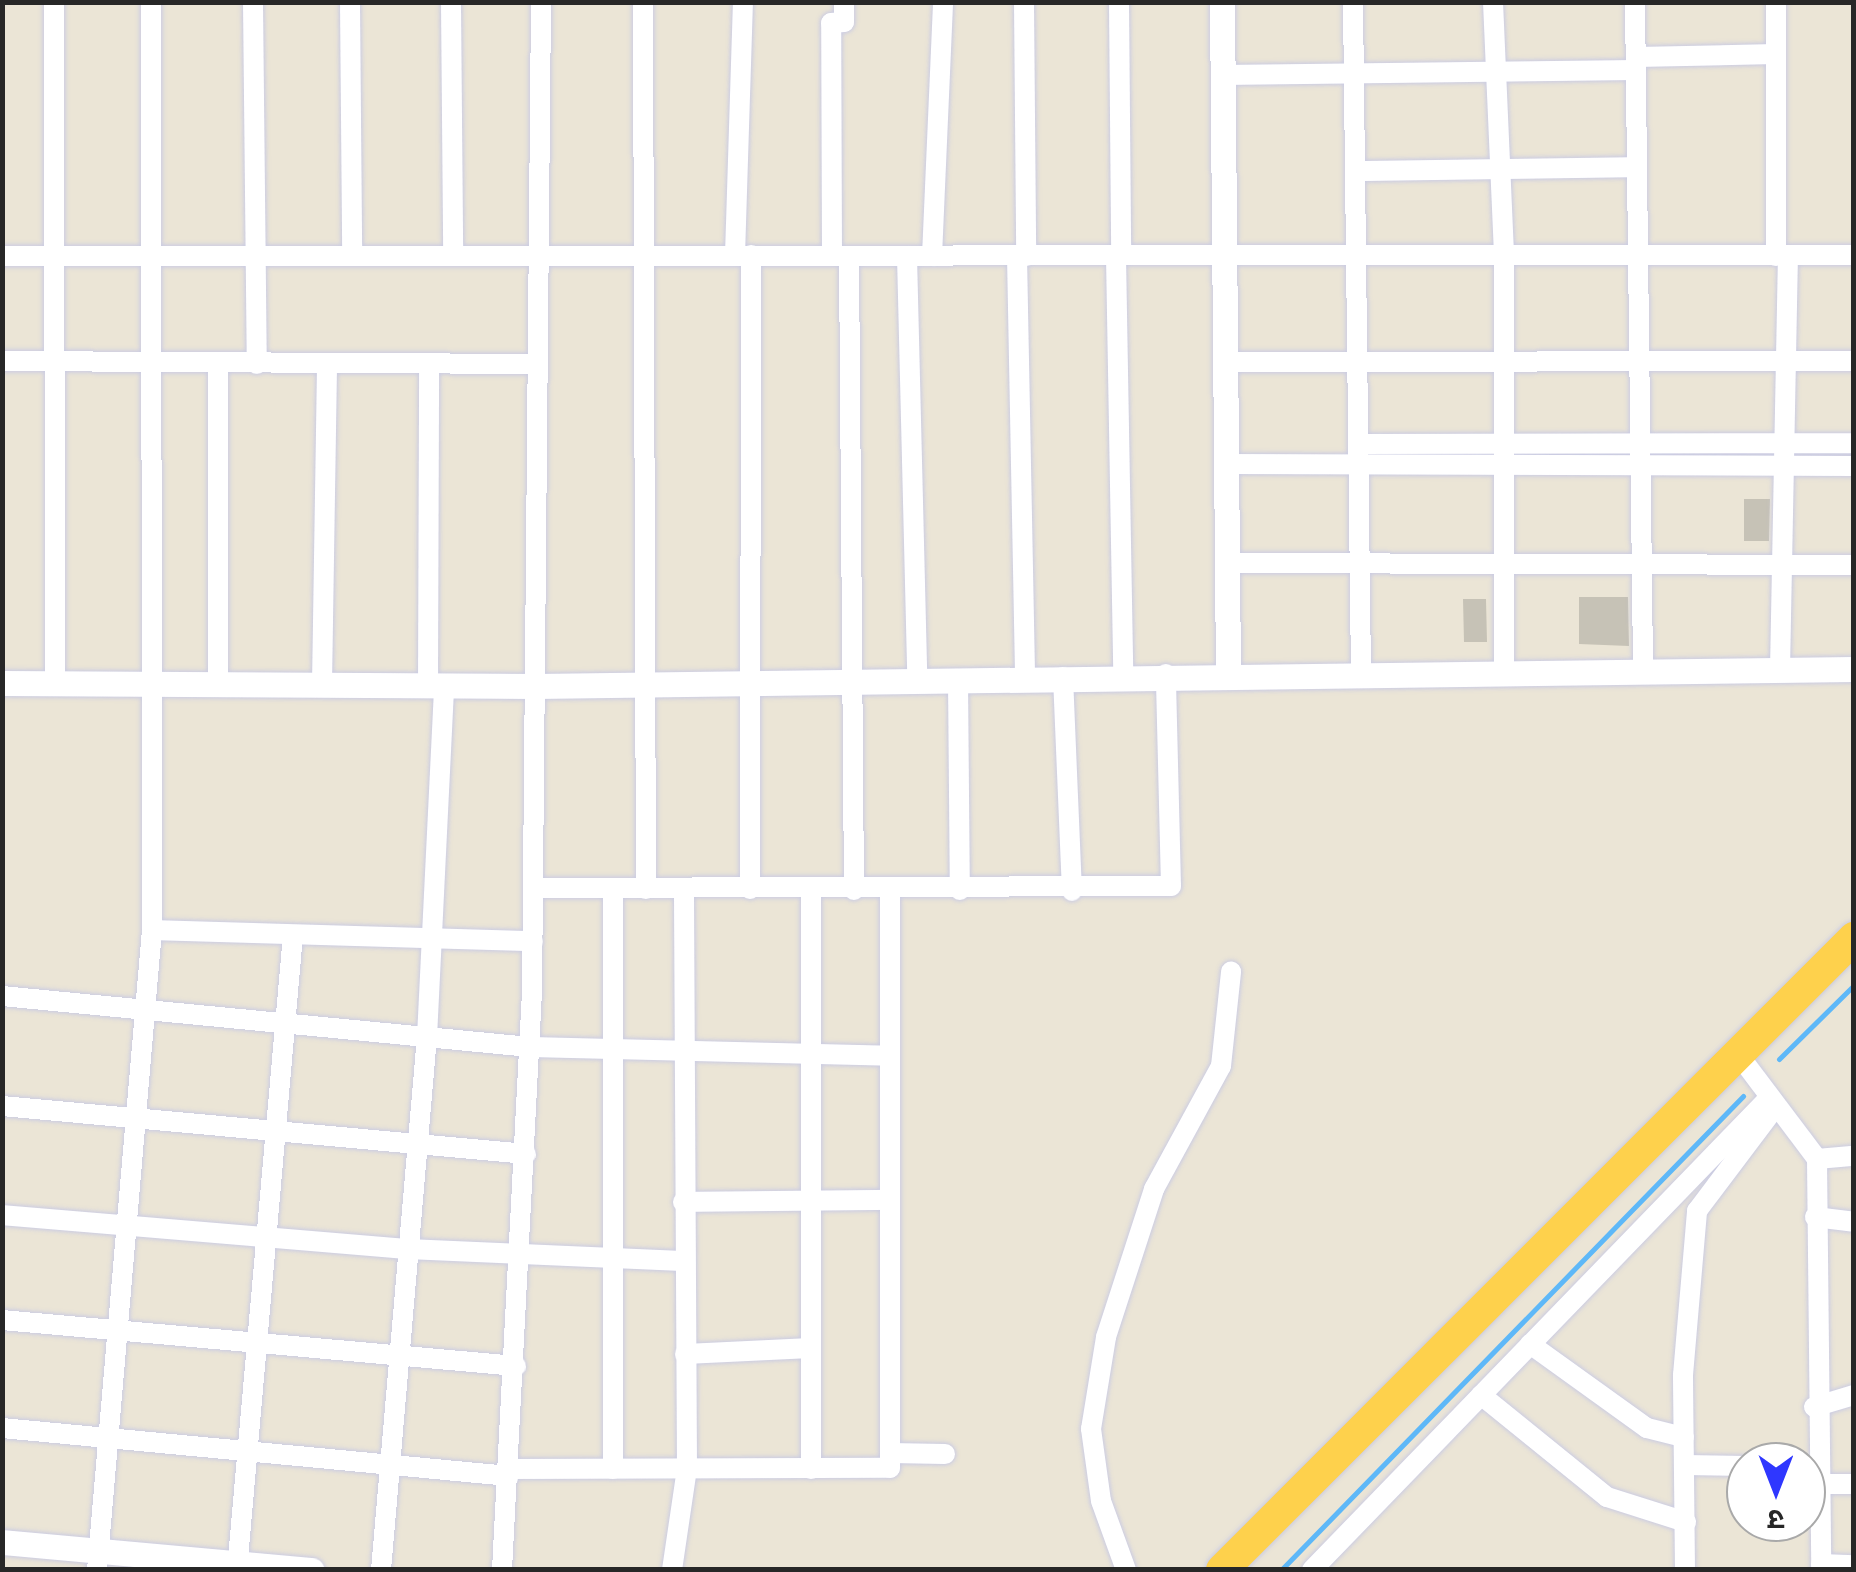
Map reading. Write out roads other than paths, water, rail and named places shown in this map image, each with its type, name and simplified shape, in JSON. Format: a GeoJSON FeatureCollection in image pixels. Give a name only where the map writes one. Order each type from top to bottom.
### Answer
{"type":"FeatureCollection","features":[{"type":"Feature","properties":{"kind":"highway"},"geometry":{"type":"LineString","coordinates":[[1222,1570],[1854,938]]}},
{"type":"Feature","properties":{"kind":"street"},"geometry":{"type":"LineString","coordinates":[[54,2],[55,684]]}},
{"type":"Feature","properties":{"kind":"street"},"geometry":{"type":"LineString","coordinates":[[98,1560],[152,930],[157,685],[151,2]]}},
{"type":"Feature","properties":{"kind":"street"},"geometry":{"type":"LineString","coordinates":[[253,2],[257,364]]}},
{"type":"Feature","properties":{"kind":"street"},"geometry":{"type":"LineString","coordinates":[[350,2],[352,255]]}},
{"type":"Feature","properties":{"kind":"street"},"geometry":{"type":"LineString","coordinates":[[450,2],[453,255]]}},
{"type":"Feature","properties":{"kind":"street"},"geometry":{"type":"LineString","coordinates":[[502,1570],[522,1256],[533,941],[542,2]]}},
{"type":"Feature","properties":{"kind":"street"},"geometry":{"type":"LineString","coordinates":[[643,2],[646,889]]}},
{"type":"Feature","properties":{"kind":"street"},"geometry":{"type":"LineString","coordinates":[[743,2],[750,889]]}},
{"type":"Feature","properties":{"kind":"street"},"geometry":{"type":"LineString","coordinates":[[844,2],[844,22],[831,23],[841,256],[854,890]]}},
{"type":"Feature","properties":{"kind":"street"},"geometry":{"type":"LineString","coordinates":[[932,256],[943,2]]}},
{"type":"Feature","properties":{"kind":"street"},"geometry":{"type":"LineString","coordinates":[[1024,2],[1021,256],[1025,678]]}},
{"type":"Feature","properties":{"kind":"street"},"geometry":{"type":"LineString","coordinates":[[1120,2],[1118,256],[1123,675]]}},
{"type":"Feature","properties":{"kind":"street"},"geometry":{"type":"LineString","coordinates":[[1222,2],[1228,672]]}},
{"type":"Feature","properties":{"kind":"street"},"geometry":{"type":"LineString","coordinates":[[1353,2],[1361,672]]}},
{"type":"Feature","properties":{"kind":"street"},"geometry":{"type":"LineString","coordinates":[[1493,2],[1504,257],[1504,671]]}},
{"type":"Feature","properties":{"kind":"street"},"geometry":{"type":"LineString","coordinates":[[1635,2],[1643,670]]}},
{"type":"Feature","properties":{"kind":"street"},"geometry":{"type":"LineString","coordinates":[[1776,2],[1783,358],[1780,670]]}},
{"type":"Feature","properties":{"kind":"street"},"geometry":{"type":"LineString","coordinates":[[1222,75],[1636,64],[1776,54]]}},
{"type":"Feature","properties":{"kind":"street"},"geometry":{"type":"LineString","coordinates":[[1357,172],[1638,167]]}},
{"type":"Feature","properties":{"kind":"street"},"geometry":{"type":"LineString","coordinates":[[2,256],[1854,255]]}},
{"type":"Feature","properties":{"kind":"street"},"geometry":{"type":"LineString","coordinates":[[907,256],[917,680]]}},
{"type":"Feature","properties":{"kind":"street"},"geometry":{"type":"LineString","coordinates":[[1223,362],[1358,364],[1504,356],[1854,360]]}},
{"type":"Feature","properties":{"kind":"street"},"geometry":{"type":"LineString","coordinates":[[2,361],[538,364]]}},
{"type":"Feature","properties":{"kind":"street"},"geometry":{"type":"LineString","coordinates":[[218,364],[218,685]]}},
{"type":"Feature","properties":{"kind":"street"},"geometry":{"type":"LineString","coordinates":[[322,685],[327,364]]}},
{"type":"Feature","properties":{"kind":"street"},"geometry":{"type":"LineString","coordinates":[[381,1570],[406,1250],[428,1038],[436,685],[430,366]]}},
{"type":"Feature","properties":{"kind":"street"},"geometry":{"type":"LineString","coordinates":[[1224,464],[1359,451],[1783,453],[1854,444]]}},
{"type":"Feature","properties":{"kind":"street"},"geometry":{"type":"LineString","coordinates":[[1783,453],[1854,466]]}},
{"type":"Feature","properties":{"kind":"street"},"geometry":{"type":"LineString","coordinates":[[1226,562],[1854,565]]}},
{"type":"Feature","properties":{"kind":"street"},"geometry":{"type":"LineString","coordinates":[[2,684],[535,686],[1228,672],[1854,670]]}},
{"type":"Feature","properties":{"kind":"street"},"geometry":{"type":"LineString","coordinates":[[534,888],[1072,891],[1171,886],[1166,674]]}},
{"type":"Feature","properties":{"kind":"street"},"geometry":{"type":"LineString","coordinates":[[1063,676],[1072,891]]}},
{"type":"Feature","properties":{"kind":"street"},"geometry":{"type":"LineString","coordinates":[[958,679],[960,890]]}},
{"type":"Feature","properties":{"kind":"street"},"geometry":{"type":"LineString","coordinates":[[613,889],[613,1469]]}},
{"type":"Feature","properties":{"kind":"street"},"geometry":{"type":"LineString","coordinates":[[672,1570],[687,1469],[684,889]]}},
{"type":"Feature","properties":{"kind":"street"},"geometry":{"type":"LineString","coordinates":[[811,1468],[812,890]]}},
{"type":"Feature","properties":{"kind":"street"},"geometry":{"type":"LineString","coordinates":[[2,1428],[109,1434],[389,1468],[509,1472],[890,1468],[890,890]]}},
{"type":"Feature","properties":{"kind":"street"},"geometry":{"type":"LineString","coordinates":[[152,930],[533,941]]}},
{"type":"Feature","properties":{"kind":"street"},"geometry":{"type":"LineString","coordinates":[[237,1566],[252,1451],[294,934]]}},
{"type":"Feature","properties":{"kind":"street"},"geometry":{"type":"LineString","coordinates":[[1126,1570],[1100,1500],[1092,1429],[1106,1336],[1154,1189],[1221,1066],[1230,972]]}},
{"type":"Feature","properties":{"kind":"street"},"geometry":{"type":"LineString","coordinates":[[2,996],[530,1047],[890,1056]]}},
{"type":"Feature","properties":{"kind":"street"},"geometry":{"type":"LineString","coordinates":[[1738,1054],[1817,1159],[1813,1442]]}},
{"type":"Feature","properties":{"kind":"street"},"geometry":{"type":"LineString","coordinates":[[1312,1570],[1772,1102]]}},
{"type":"Feature","properties":{"kind":"street"},"geometry":{"type":"LineString","coordinates":[[1685,1570],[1688,1263],[1697,1212],[1772,1102]]}},
{"type":"Feature","properties":{"kind":"street"},"geometry":{"type":"LineString","coordinates":[[2,1106],[137,1116],[416,1147],[526,1154]]}},
{"type":"Feature","properties":{"kind":"street"},"geometry":{"type":"LineString","coordinates":[[1817,1159],[1854,1156]]}},
{"type":"Feature","properties":{"kind":"street"},"geometry":{"type":"LineString","coordinates":[[683,1202],[890,1200]]}},
{"type":"Feature","properties":{"kind":"street"},"geometry":{"type":"LineString","coordinates":[[2,1215],[406,1250],[684,1261]]}},
{"type":"Feature","properties":{"kind":"street"},"geometry":{"type":"LineString","coordinates":[[1815,1218],[1854,1222]]}},
{"type":"Feature","properties":{"kind":"street"},"geometry":{"type":"LineString","coordinates":[[2,1320],[516,1366]]}},
{"type":"Feature","properties":{"kind":"street"},"geometry":{"type":"LineString","coordinates":[[1530,1344],[1647,1428],[1684,1437]]}},
{"type":"Feature","properties":{"kind":"street"},"geometry":{"type":"LineString","coordinates":[[685,1354],[811,1348]]}},
{"type":"Feature","properties":{"kind":"street"},"geometry":{"type":"LineString","coordinates":[[1481,1395],[1607,1497],[1686,1522]]}},
{"type":"Feature","properties":{"kind":"street"},"geometry":{"type":"LineString","coordinates":[[1814,1407],[1854,1395]]}},
{"type":"Feature","properties":{"kind":"street"},"geometry":{"type":"LineString","coordinates":[[890,1453],[945,1454]]}},
{"type":"Feature","properties":{"kind":"street"},"geometry":{"type":"LineString","coordinates":[[1685,1465],[1726,1466]]}},
{"type":"Feature","properties":{"kind":"street"},"geometry":{"type":"LineString","coordinates":[[1826,1476],[1854,1484]]}},
{"type":"Feature","properties":{"kind":"street"},"geometry":{"type":"LineString","coordinates":[[2,1542],[98,1560],[312,1570]]}},
{"type":"Feature","properties":{"kind":"street"},"geometry":{"type":"LineString","coordinates":[[1819,1542],[1821,1567],[1854,1565]]}},
{"type":"Feature","properties":{"kind":"waterway"},"geometry":{"type":"LineString","coordinates":[[1779,1059],[1854,985]]}},
{"type":"Feature","properties":{"kind":"waterway"},"geometry":{"type":"LineString","coordinates":[[1281,1570],[1743,1096]]}}]}
